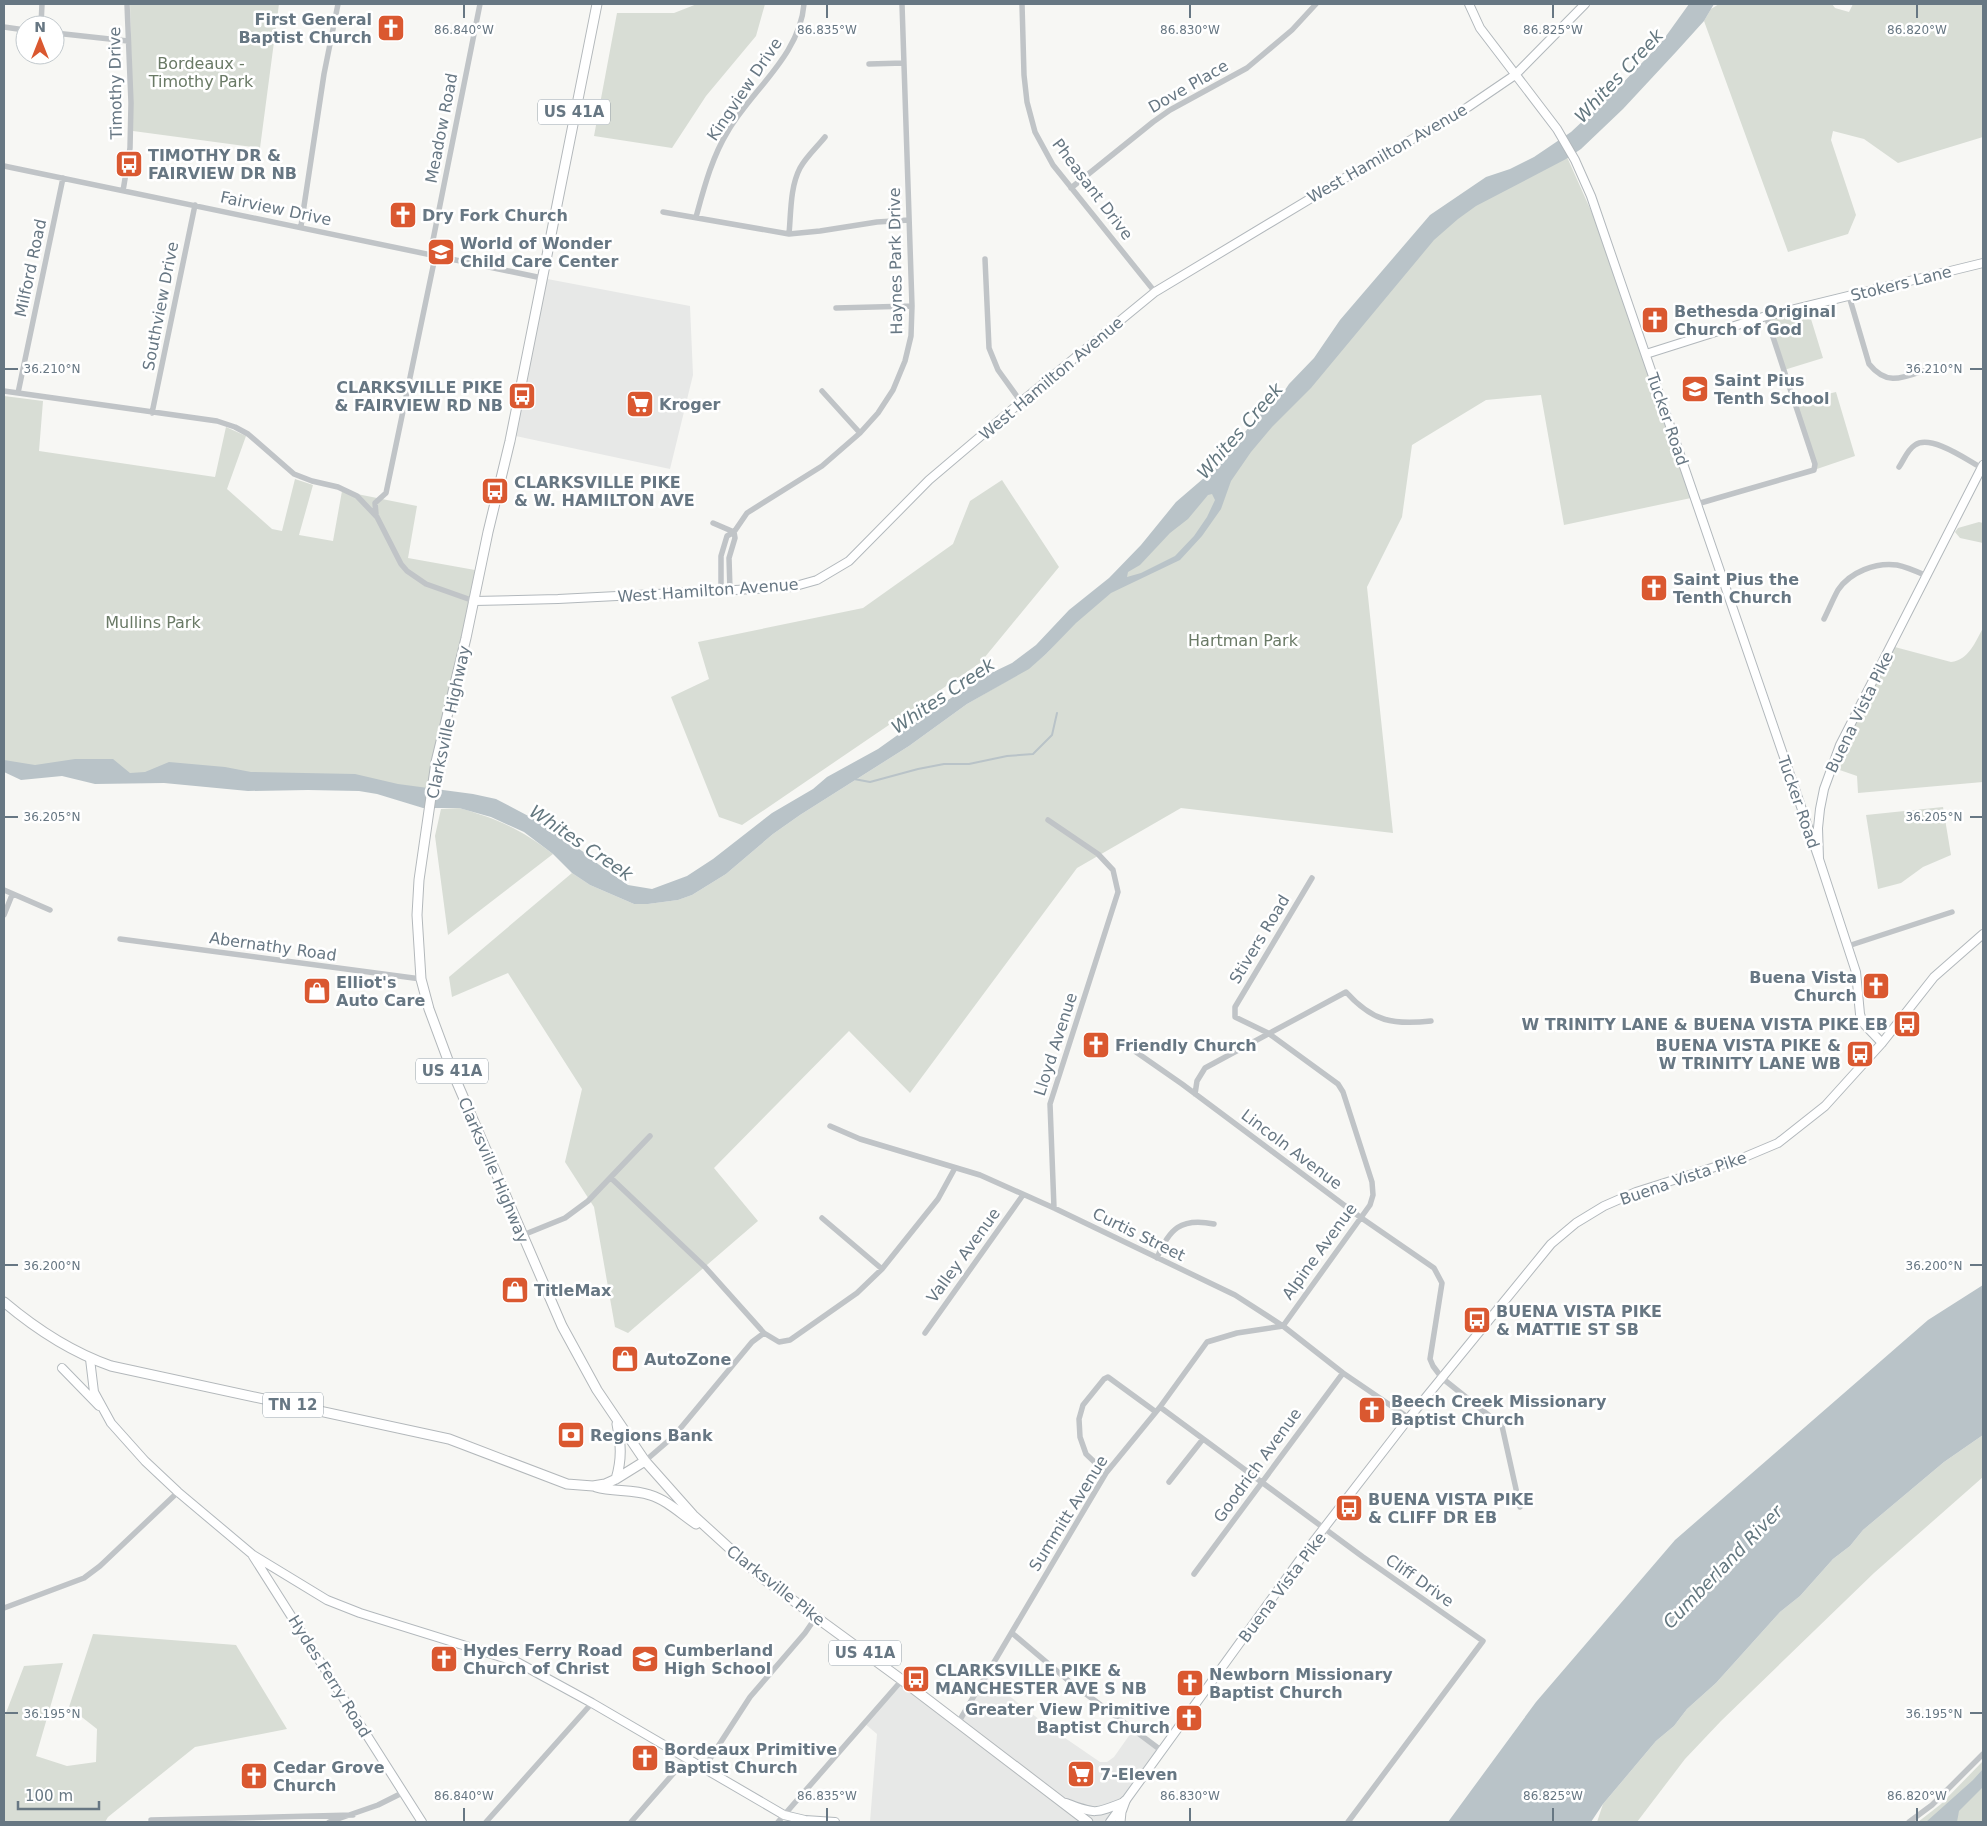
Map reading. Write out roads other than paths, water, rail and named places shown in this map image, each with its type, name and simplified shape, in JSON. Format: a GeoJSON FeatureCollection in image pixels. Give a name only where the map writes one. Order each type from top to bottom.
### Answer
{"type":"FeatureCollection","features":[{"type":"Feature","properties":{"kind":"main road","name":"Clarksville Highway"},"geometry":{"type":"LineString","coordinates":[[597,4],[510,441],[436,762],[419,880],[417,919],[421,979],[438,1036],[522,1235],[572,1346],[617,1421],[645,1460]]}},
{"type":"Feature","properties":{"kind":"main road","name":"TN 12"},"geometry":{"type":"LineString","coordinates":[[4,1302],[52,1339],[90,1359],[111,1366],[449,1439],[567,1484],[593,1486],[616,1479],[645,1460]]}},
{"type":"Feature","properties":{"kind":"main road"},"geometry":{"type":"LineString","coordinates":[[616,1479],[622,1449],[617,1421]]}},
{"type":"Feature","properties":{"kind":"main road","name":"Clarksville Pike"},"geometry":{"type":"LineString","coordinates":[[645,1460],[712,1535],[761,1577],[902,1680],[1088,1822]]}},
{"type":"Feature","properties":{"kind":"main road"},"geometry":{"type":"LineString","coordinates":[[593,1486],[608,1490],[634,1491],[650,1495],[663,1501],[712,1535]]}},
{"type":"Feature","properties":{"kind":"main road"},"geometry":{"type":"LineString","coordinates":[[1058,1800],[1076,1822]]}},
{"type":"Feature","properties":{"kind":"main road"},"geometry":{"type":"LineString","coordinates":[[1120,1822],[1125,1801]]}},
{"type":"Feature","properties":{"kind":"street","name":"Timothy Drive"},"geometry":{"type":"LineString","coordinates":[[123,191],[130,148],[127,4]]}},
{"type":"Feature","properties":{"kind":"street"},"geometry":{"type":"LineString","coordinates":[[301,226],[324,74],[338,4]]}},
{"type":"Feature","properties":{"kind":"street","name":"Meadow Road"},"geometry":{"type":"LineString","coordinates":[[377,517],[375,503],[386,493],[434,262],[432,245],[480,4]]}},
{"type":"Feature","properties":{"kind":"street","name":"Kingview Drive"},"geometry":{"type":"LineString","coordinates":[[696,217],[707,179],[728,131],[787,51],[796,33],[804,4]]}},
{"type":"Feature","properties":{"kind":"street","name":"Haynes Park Drive"},"geometry":{"type":"LineString","coordinates":[[721,591],[721,564],[727,536],[734,532],[748,513],[822,466],[860,433],[878,413],[893,390],[905,362],[911,336],[912,306],[902,4]]}},
{"type":"Feature","properties":{"kind":"street","name":"Pheasant Drive"},"geometry":{"type":"LineString","coordinates":[[1022,4],[1024,75],[1027,102],[1035,132],[1044,150],[1072,188],[1155,292]]}},
{"type":"Feature","properties":{"kind":"street","name":"Dove Place"},"geometry":{"type":"LineString","coordinates":[[1072,188],[1170,110],[1247,68],[1292,30],[1316,4]]}},
{"type":"Feature","properties":{"kind":"street","name":"Tucker Road"},"geometry":{"type":"LineString","coordinates":[[1469,4],[1480,28],[1557,129],[1575,160],[1591,196],[1819,859]]}},
{"type":"Feature","properties":{"kind":"street","name":"West Hamilton Avenue"},"geometry":{"type":"LineString","coordinates":[[474,601],[549,600],[792,587],[817,580],[849,561],[929,480],[1155,292],[1343,179],[1468,107],[1515,76],[1584,4]]}},
{"type":"Feature","properties":{"kind":"street"},"geometry":{"type":"LineString","coordinates":[[65,34],[128,41]]}},
{"type":"Feature","properties":{"kind":"street"},"geometry":{"type":"LineString","coordinates":[[869,64],[904,63]]}},
{"type":"Feature","properties":{"kind":"street"},"geometry":{"type":"LineString","coordinates":[[789,234],[793,190],[798,172],[825,137]]}},
{"type":"Feature","properties":{"kind":"street","name":"Fairview Drive"},"geometry":{"type":"LineString","coordinates":[[4,166],[301,226],[542,278]]}},
{"type":"Feature","properties":{"kind":"street","name":"Milford Road"},"geometry":{"type":"LineString","coordinates":[[18,393],[63,178]]}},
{"type":"Feature","properties":{"kind":"street","name":"Southview Drive"},"geometry":{"type":"LineString","coordinates":[[152,413],[194,205]]}},
{"type":"Feature","properties":{"kind":"street"},"geometry":{"type":"LineString","coordinates":[[663,212],[789,234],[877,222],[909,220]]}},
{"type":"Feature","properties":{"kind":"street"},"geometry":{"type":"LineString","coordinates":[[985,259],[989,348],[998,370],[1021,402]]}},
{"type":"Feature","properties":{"kind":"street","name":"Stokers Lane"},"geometry":{"type":"LineString","coordinates":[[1646,354],[1766,316],[1983,263]]}},
{"type":"Feature","properties":{"kind":"street"},"geometry":{"type":"LineString","coordinates":[[1849,296],[1869,364],[1876,372],[1884,377],[1895,379],[1923,371]]}},
{"type":"Feature","properties":{"kind":"street"},"geometry":{"type":"LineString","coordinates":[[836,308],[912,306]]}},
{"type":"Feature","properties":{"kind":"street"},"geometry":{"type":"LineString","coordinates":[[1697,504],[1814,470],[1815,464],[1766,316]]}},
{"type":"Feature","properties":{"kind":"street"},"geometry":{"type":"LineString","coordinates":[[4,391],[217,421],[235,426],[253,438],[294,474],[312,481],[338,487],[357,496],[377,517],[401,564],[407,571],[426,584],[474,601]]}},
{"type":"Feature","properties":{"kind":"street"},"geometry":{"type":"LineString","coordinates":[[822,391],[860,433]]}},
{"type":"Feature","properties":{"kind":"street"},"geometry":{"type":"LineString","coordinates":[[1899,467],[1916,444],[1926,442],[1935,443],[1983,467]]}},
{"type":"Feature","properties":{"kind":"street","name":"Buena Vista Pike"},"geometry":{"type":"LineString","coordinates":[[1110,1822],[1325,1528],[1409,1418],[1551,1244],[1576,1223],[1604,1206],[1636,1192],[1740,1159],[1778,1143],[1825,1106],[1882,1043],[1863,1023],[1860,1014],[1856,972],[1819,859],[1820,809],[1831,767],[1840,746],[1983,467]]}},
{"type":"Feature","properties":{"kind":"street"},"geometry":{"type":"LineString","coordinates":[[713,523],[734,532]]}},
{"type":"Feature","properties":{"kind":"street","name":"Haynes Park Drive"},"geometry":{"type":"LineString","coordinates":[[730,590],[728,565],[735,538],[734,532]]}},
{"type":"Feature","properties":{"kind":"street"},"geometry":{"type":"LineString","coordinates":[[721,564],[728,565]]}},
{"type":"Feature","properties":{"kind":"street"},"geometry":{"type":"LineString","coordinates":[[1824,619],[1838,591],[1845,581],[1855,574],[1885,564],[1898,565],[1927,576]]}},
{"type":"Feature","properties":{"kind":"street","name":"Lloyd Avenue"},"geometry":{"type":"LineString","coordinates":[[1048,820],[1098,854],[1113,870],[1118,892],[1050,1104],[1054,1208]]}},
{"type":"Feature","properties":{"kind":"street","name":"Stivers Road"},"geometry":{"type":"LineString","coordinates":[[1235,1017],[1234,1007],[1312,878]]}},
{"type":"Feature","properties":{"kind":"street"},"geometry":{"type":"LineString","coordinates":[[4,890],[50,910]]}},
{"type":"Feature","properties":{"kind":"street"},"geometry":{"type":"LineString","coordinates":[[4,915],[12,895]]}},
{"type":"Feature","properties":{"kind":"street"},"geometry":{"type":"LineString","coordinates":[[1848,946],[1952,912]]}},
{"type":"Feature","properties":{"kind":"street"},"geometry":{"type":"LineString","coordinates":[[1882,1043],[1934,977],[1983,934]]}},
{"type":"Feature","properties":{"kind":"street","name":"Abernathy Road"},"geometry":{"type":"LineString","coordinates":[[120,939],[421,979]]}},
{"type":"Feature","properties":{"kind":"street"},"geometry":{"type":"LineString","coordinates":[[1195,1094],[1197,1081],[1205,1068],[1346,992],[1356,1003],[1386,1020],[1404,1024],[1431,1021]]}},
{"type":"Feature","properties":{"kind":"street","name":"Alpine Avenue"},"geometry":{"type":"LineString","coordinates":[[1235,1017],[1268,1034],[1338,1084],[1343,1092],[1372,1182],[1373,1195],[1370,1205],[1283,1326]]}},
{"type":"Feature","properties":{"kind":"street","name":"Lincoln Avenue"},"geometry":{"type":"LineString","coordinates":[[1136,1052],[1360,1217],[1434,1268],[1442,1283],[1430,1358],[1433,1366],[1442,1378]]}},
{"type":"Feature","properties":{"kind":"street","name":"Curtis Street"},"geometry":{"type":"LineString","coordinates":[[830,1126],[860,1139],[980,1175],[1054,1208],[1235,1295],[1283,1326],[1344,1373],[1409,1418]]}},
{"type":"Feature","properties":{"kind":"street"},"geometry":{"type":"LineString","coordinates":[[522,1235],[565,1218],[588,1201],[650,1136]]}},
{"type":"Feature","properties":{"kind":"street"},"geometry":{"type":"LineString","coordinates":[[611,1178],[705,1267],[764,1333],[779,1342],[790,1340],[857,1293],[882,1269],[938,1199],[955,1168]]}},
{"type":"Feature","properties":{"kind":"street","name":"Valley Avenue"},"geometry":{"type":"LineString","coordinates":[[924,1332],[1023,1195]]}},
{"type":"Feature","properties":{"kind":"street"},"geometry":{"type":"LineString","coordinates":[[822,1218],[882,1269]]}},
{"type":"Feature","properties":{"kind":"street"},"geometry":{"type":"LineString","coordinates":[[1157,1258],[1170,1232],[1180,1225],[1201,1221],[1214,1224]]}},
{"type":"Feature","properties":{"kind":"street","name":"Summitt Avenue"},"geometry":{"type":"LineString","coordinates":[[958,1723],[1106,1473],[1158,1410],[1207,1342],[1237,1333],[1283,1326]]}},
{"type":"Feature","properties":{"kind":"street"},"geometry":{"type":"LineString","coordinates":[[645,1460],[674,1436],[752,1342],[764,1333]]}},
{"type":"Feature","properties":{"kind":"street"},"geometry":{"type":"LineString","coordinates":[[90,1359],[94,1392],[111,1423],[142,1458],[178,1492],[257,1557],[327,1600],[360,1613],[517,1662],[592,1703],[784,1815],[805,1820],[835,1822]]}},
{"type":"Feature","properties":{"kind":"street"},"geometry":{"type":"LineString","coordinates":[[62,1368],[104,1411]]}},
{"type":"Feature","properties":{"kind":"street","name":"Goodrich Avenue"},"geometry":{"type":"LineString","coordinates":[[1194,1574],[1344,1373]]}},
{"type":"Feature","properties":{"kind":"street","name":"Cliff Drive"},"geometry":{"type":"LineString","coordinates":[[1106,1473],[1089,1458],[1080,1437],[1079,1419],[1083,1405],[1104,1379],[1108,1377],[1203,1440],[1483,1641],[1348,1822]]}},
{"type":"Feature","properties":{"kind":"street"},"geometry":{"type":"LineString","coordinates":[[1442,1378],[1502,1426],[1520,1507]]}},
{"type":"Feature","properties":{"kind":"street"},"geometry":{"type":"LineString","coordinates":[[1169,1482],[1203,1440]]}},
{"type":"Feature","properties":{"kind":"street"},"geometry":{"type":"LineString","coordinates":[[4,1608],[84,1578],[100,1566],[178,1492]]}},
{"type":"Feature","properties":{"kind":"street","name":"Hydes Ferry Road"},"geometry":{"type":"LineString","coordinates":[[257,1557],[422,1822]]}},
{"type":"Feature","properties":{"kind":"street"},"geometry":{"type":"LineString","coordinates":[[704,1768],[750,1697],[805,1633],[816,1617]]}},
{"type":"Feature","properties":{"kind":"street"},"geometry":{"type":"LineString","coordinates":[[1012,1633],[1070,1682],[1162,1751]]}},
{"type":"Feature","properties":{"kind":"street"},"geometry":{"type":"LineString","coordinates":[[778,1822],[902,1680]]}},
{"type":"Feature","properties":{"kind":"street"},"geometry":{"type":"LineString","coordinates":[[486,1822],[592,1703]]}},
{"type":"Feature","properties":{"kind":"street"},"geometry":{"type":"LineString","coordinates":[[1909,1822],[1932,1806],[1983,1754]]}},
{"type":"Feature","properties":{"kind":"street"},"geometry":{"type":"LineString","coordinates":[[632,1822],[686,1759]]}},
{"type":"Feature","properties":{"kind":"street"},"geometry":{"type":"LineString","coordinates":[[329,1822],[378,1805],[404,1792]]}},
{"type":"Feature","properties":{"kind":"street"},"geometry":{"type":"LineString","coordinates":[[1058,1800],[1082,1809],[1102,1812],[1125,1801]]}},
{"type":"Feature","properties":{"kind":"street"},"geometry":{"type":"LineString","coordinates":[[151,1820],[353,1814]]}},
{"type":"Feature","properties":{"kind":"water"},"geometry":{"type":"Polygon","coordinates":[[[1689,4],[1714,4],[1704,21],[1676,52],[1623,109],[1581,149],[1566,159],[1476,206],[1434,240],[1311,388],[1272,427],[1251,452],[1231,481],[1221,509],[1202,536],[1180,560],[1111,593],[1076,623],[1029,669],[967,704],[909,746],[800,815],[773,834],[726,874],[692,895],[678,900],[634,904],[590,885],[572,873],[553,854],[524,832],[491,817],[459,808],[423,808],[377,794],[359,791],[248,791],[164,783],[95,784],[62,776],[21,780],[4,772],[4,760],[35,765],[75,759],[113,759],[130,773],[145,772],[169,762],[225,767],[251,772],[355,774],[398,784],[496,799],[534,819],[628,885],[652,889],[687,876],[713,859],[772,813],[813,789],[827,777],[878,749],[934,709],[987,675],[1012,663],[1036,645],[1069,610],[1109,578],[1141,545],[1176,502],[1219,465],[1257,417],[1283,393],[1314,358],[1340,320],[1430,215],[1486,177],[1510,169],[1534,157],[1571,132],[1616,90],[1661,43],[1689,4]],[[1212,494],[1208,495],[1188,519],[1170,533],[1140,565],[1128,572],[1127,577],[1141,573],[1175,556],[1194,536],[1207,517],[1215,500],[1212,494]]]}},
{"type":"Feature","properties":{"kind":"water","name":"Cumberland River"},"geometry":{"type":"Polygon","coordinates":[[[1983,1285],[1983,1435],[1944,1462],[1863,1530],[1850,1546],[1833,1559],[1800,1596],[1780,1612],[1716,1683],[1687,1709],[1674,1726],[1656,1741],[1603,1804],[1591,1822],[1448,1822],[1536,1702],[1675,1540],[1928,1320],[1983,1285]]]}},
{"type":"Feature","properties":{"kind":"water"},"geometry":{"type":"Polygon","coordinates":[[[1983,1769],[1983,1787],[1959,1811],[1957,1822],[1926,1822],[1973,1780],[1983,1769]]]}},
{"type":"Feature","properties":{"kind":"waterway"},"geometry":{"type":"LineString","coordinates":[[854,779],[870,782],[944,764],[969,764],[1007,756],[1033,754],[1052,735],[1057,713]]}},
{"type":"Feature","properties":{"kind":"place","name":"First General Baptist Church"},"geometry":{"type":"Point","coordinates":[391,28]}},
{"type":"Feature","properties":{"kind":"place","name":"TIMOTHY DR & FAIRVIEW DR NB"},"geometry":{"type":"Point","coordinates":[129,164]}},
{"type":"Feature","properties":{"kind":"place","name":"Dry Fork Church"},"geometry":{"type":"Point","coordinates":[403,215]}},
{"type":"Feature","properties":{"kind":"place","name":"World of Wonder Child Care Center"},"geometry":{"type":"Point","coordinates":[441,252]}},
{"type":"Feature","properties":{"kind":"place","name":"Bethesda Original Church of God"},"geometry":{"type":"Point","coordinates":[1655,320]}},
{"type":"Feature","properties":{"kind":"place","name":"Saint Pius Tenth School"},"geometry":{"type":"Point","coordinates":[1695,389]}},
{"type":"Feature","properties":{"kind":"place","name":"CLARKSVILLE PIKE & FAIRVIEW RD NB"},"geometry":{"type":"Point","coordinates":[522,396]}},
{"type":"Feature","properties":{"kind":"place","name":"Kroger"},"geometry":{"type":"Point","coordinates":[640,404]}},
{"type":"Feature","properties":{"kind":"place","name":"CLARKSVILLE PIKE & W. HAMILTON AVE"},"geometry":{"type":"Point","coordinates":[495,491]}},
{"type":"Feature","properties":{"kind":"place","name":"Saint Pius the Tenth Church"},"geometry":{"type":"Point","coordinates":[1654,588]}},
{"type":"Feature","properties":{"kind":"place","name":"Buena Vista Church"},"geometry":{"type":"Point","coordinates":[1876,986]}},
{"type":"Feature","properties":{"kind":"place","name":"Elliot's Auto Care"},"geometry":{"type":"Point","coordinates":[317,991]}},
{"type":"Feature","properties":{"kind":"place","name":"W TRINITY LANE & BUENA VISTA PIKE EB"},"geometry":{"type":"Point","coordinates":[1907,1024]}},
{"type":"Feature","properties":{"kind":"place","name":"Friendly Church"},"geometry":{"type":"Point","coordinates":[1096,1045]}},
{"type":"Feature","properties":{"kind":"place","name":"BUENA VISTA PIKE & W TRINITY LANE WB"},"geometry":{"type":"Point","coordinates":[1860,1054]}},
{"type":"Feature","properties":{"kind":"place","name":"TitleMax"},"geometry":{"type":"Point","coordinates":[515,1290]}},
{"type":"Feature","properties":{"kind":"place","name":"BUENA VISTA PIKE & MATTIE ST SB"},"geometry":{"type":"Point","coordinates":[1477,1320]}},
{"type":"Feature","properties":{"kind":"place","name":"AutoZone"},"geometry":{"type":"Point","coordinates":[625,1359]}},
{"type":"Feature","properties":{"kind":"place","name":"Beech Creek Missionary Baptist Church"},"geometry":{"type":"Point","coordinates":[1372,1410]}},
{"type":"Feature","properties":{"kind":"place","name":"Regions Bank"},"geometry":{"type":"Point","coordinates":[571,1435]}},
{"type":"Feature","properties":{"kind":"place","name":"BUENA VISTA PIKE & CLIFF DR EB"},"geometry":{"type":"Point","coordinates":[1349,1508]}},
{"type":"Feature","properties":{"kind":"place","name":"Hydes Ferry Road Church of Christ"},"geometry":{"type":"Point","coordinates":[444,1659]}},
{"type":"Feature","properties":{"kind":"place","name":"Cumberland High School"},"geometry":{"type":"Point","coordinates":[645,1659]}},
{"type":"Feature","properties":{"kind":"place","name":"CLARKSVILLE PIKE & MANCHESTER AVE S NB"},"geometry":{"type":"Point","coordinates":[916,1679]}},
{"type":"Feature","properties":{"kind":"place","name":"Newborn Missionary Baptist Church"},"geometry":{"type":"Point","coordinates":[1190,1683]}},
{"type":"Feature","properties":{"kind":"place","name":"Greater View Primitive Baptist Church"},"geometry":{"type":"Point","coordinates":[1189,1718]}},
{"type":"Feature","properties":{"kind":"place","name":"Bordeaux Primitive Baptist Church"},"geometry":{"type":"Point","coordinates":[645,1758]}},
{"type":"Feature","properties":{"kind":"place","name":"7-Eleven"},"geometry":{"type":"Point","coordinates":[1081,1774]}},
{"type":"Feature","properties":{"kind":"place","name":"Cedar Grove Church"},"geometry":{"type":"Point","coordinates":[254,1776]}},
{"type":"Feature","properties":{"kind":"park label","name":"Bordeaux - Timothy Park"},"geometry":{"type":"Point","coordinates":[201,72]}},
{"type":"Feature","properties":{"kind":"park label","name":"Mullins Park"},"geometry":{"type":"Point","coordinates":[153,622]}},
{"type":"Feature","properties":{"kind":"park label","name":"Hartman Park"},"geometry":{"type":"Point","coordinates":[1243,640]}},
{"type":"Feature","properties":{"kind":"water label","name":"Whites Creek"},"geometry":{"type":"Point","coordinates":[1619,76]}},
{"type":"Feature","properties":{"kind":"water label","name":"Whites Creek"},"geometry":{"type":"Point","coordinates":[1240,431]}},
{"type":"Feature","properties":{"kind":"water label","name":"Whites Creek"},"geometry":{"type":"Point","coordinates":[943,696]}},
{"type":"Feature","properties":{"kind":"water label","name":"Whites Creek"},"geometry":{"type":"Point","coordinates":[581,843]}}]}
